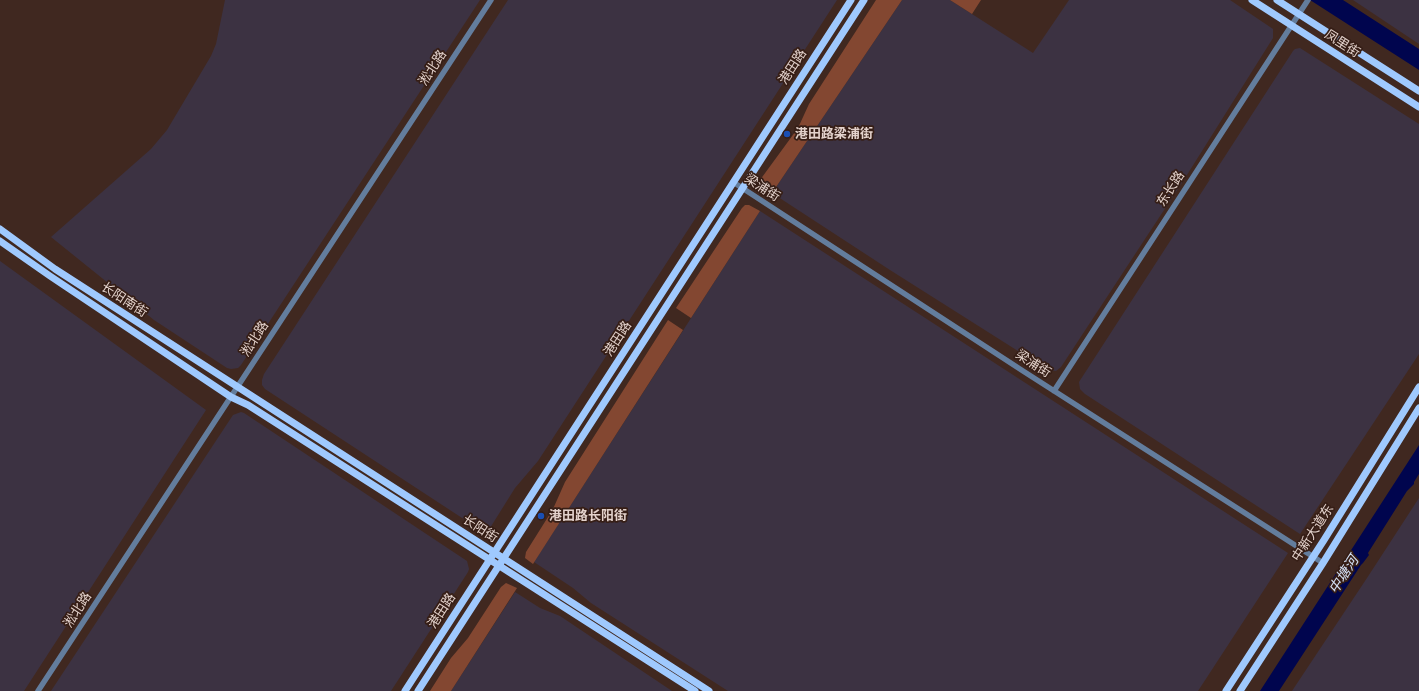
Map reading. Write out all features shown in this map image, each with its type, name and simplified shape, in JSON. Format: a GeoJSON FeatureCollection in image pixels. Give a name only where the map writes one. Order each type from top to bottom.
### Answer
{"type":"FeatureCollection","features":[{"type":"Feature","properties":{"kind":"main road","name":"港田路"},"geometry":{"type":"LineString","coordinates":[[405,691],[851,0]]}},
{"type":"Feature","properties":{"kind":"main road","name":"港田路"},"geometry":{"type":"LineString","coordinates":[[418,691],[864,0]]}},
{"type":"Feature","properties":{"kind":"main road","name":"凤里街"},"geometry":{"type":"LineString","coordinates":[[1252,0],[1419,108]]}},
{"type":"Feature","properties":{"kind":"main road","name":"凤里街"},"geometry":{"type":"LineString","coordinates":[[1277,0],[1419,91]]}},
{"type":"Feature","properties":{"kind":"main road","name":"长阳南街"},"geometry":{"type":"LineString","coordinates":[[0,229],[55,269],[237,387]]}},
{"type":"Feature","properties":{"kind":"main road","name":"长阳南街"},"geometry":{"type":"LineString","coordinates":[[0,241],[231,397]]}},
{"type":"Feature","properties":{"kind":"main road","name":"长阳街"},"geometry":{"type":"LineString","coordinates":[[237,387],[710,691]]}},
{"type":"Feature","properties":{"kind":"main road","name":"中新大道东"},"geometry":{"type":"LineString","coordinates":[[1226,691],[1419,387]]}},
{"type":"Feature","properties":{"kind":"main road","name":"长阳街"},"geometry":{"type":"LineString","coordinates":[[231,397],[248,405],[694,691]]}},
{"type":"Feature","properties":{"kind":"main road","name":"中新大道东"},"geometry":{"type":"LineString","coordinates":[[1240,691],[1323,563],[1419,408]]}},
{"type":"Feature","properties":{"kind":"street","name":"淞北路"},"geometry":{"type":"LineString","coordinates":[[38,691],[491,0]]}},
{"type":"Feature","properties":{"kind":"street","name":"东长路"},"geometry":{"type":"LineString","coordinates":[[1054,391],[1307,0]]}},
{"type":"Feature","properties":{"kind":"street","name":"梁浦街"},"geometry":{"type":"LineString","coordinates":[[733,182],[1054,391],[1323,563]]}},
{"type":"Feature","properties":{"kind":"shaded area"},"geometry":{"type":"Polygon","coordinates":[[[225,0],[480,0],[241,365],[238,368],[231,369],[227,368],[154,320],[51,237],[151,149],[167,130],[211,56],[216,44],[225,0]]]}},
{"type":"Feature","properties":{"kind":"shaded area"},"geometry":{"type":"Polygon","coordinates":[[[508,0],[837,0],[538,461],[515,488],[490,528],[487,531],[482,531],[265,389],[262,385],[262,380],[264,374],[508,0]]]}},
{"type":"Feature","properties":{"kind":"shaded area"},"geometry":{"type":"Polygon","coordinates":[[[876,0],[902,0],[772,193],[759,184],[760,180],[798,128],[809,104],[876,0]]]}},
{"type":"Feature","properties":{"kind":"shaded area"},"geometry":{"type":"Polygon","coordinates":[[[902,0],[950,0],[1033,53],[1069,0],[1230,0],[1273,29],[1273,38],[1185,178],[1061,367],[1056,371],[1048,370],[772,193],[902,0]]]}},
{"type":"Feature","properties":{"kind":"shaded area"},"geometry":{"type":"Polygon","coordinates":[[[950,0],[981,0],[972,14],[950,0]]]}},
{"type":"Feature","properties":{"kind":"shaded area"},"geometry":{"type":"Polygon","coordinates":[[[1353,0],[1419,0],[1419,44],[1353,0]]]}},
{"type":"Feature","properties":{"kind":"shaded area"},"geometry":{"type":"Polygon","coordinates":[[[1300,48],[1419,124],[1419,354],[1300,534],[1085,394],[1080,389],[1079,382],[1293,51],[1300,48]]]}},
{"type":"Feature","properties":{"kind":"shaded area"},"geometry":{"type":"Polygon","coordinates":[[[745,205],[749,205],[760,211],[691,318],[676,308],[745,205]]]}},
{"type":"Feature","properties":{"kind":"shaded area"},"geometry":{"type":"Polygon","coordinates":[[[760,211],[1288,553],[1198,691],[728,691],[591,603],[573,588],[534,562],[760,211]]]}},
{"type":"Feature","properties":{"kind":"shaded area"},"geometry":{"type":"Polygon","coordinates":[[[0,261],[206,410],[24,691],[0,691],[0,261]]]}},
{"type":"Feature","properties":{"kind":"shaded area"},"geometry":{"type":"Polygon","coordinates":[[[668,320],[683,330],[533,564],[525,558],[526,552],[553,509],[565,482],[668,320]]]}},
{"type":"Feature","properties":{"kind":"shaded area"},"geometry":{"type":"Polygon","coordinates":[[[241,412],[467,561],[469,569],[468,572],[391,691],[51,691],[233,415],[241,412]]]}},
{"type":"Feature","properties":{"kind":"shaded area"},"geometry":{"type":"Polygon","coordinates":[[[1419,498],[1419,691],[1292,691],[1367,578],[1419,498]]]}},
{"type":"Feature","properties":{"kind":"shaded area"},"geometry":{"type":"Polygon","coordinates":[[[506,583],[517,588],[451,691],[430,691],[451,658],[468,638],[501,587],[506,583]]]}},
{"type":"Feature","properties":{"kind":"shaded area"},"geometry":{"type":"Polygon","coordinates":[[[515,592],[540,608],[560,616],[672,691],[451,691],[515,592]]]}},
{"type":"Feature","properties":{"kind":"water"},"geometry":{"type":"Polygon","coordinates":[[[1310,0],[1343,0],[1419,49],[1419,70],[1310,0]]]}},
{"type":"Feature","properties":{"kind":"water","name":"中塘河"},"geometry":{"type":"Polygon","coordinates":[[[1419,445],[1419,474],[1414,484],[1407,491],[1368,553],[1369,555],[1279,691],[1260,691],[1419,445]]]}},
{"type":"Feature","properties":{"kind":"place","name":"港田路梁浦街"},"geometry":{"type":"Point","coordinates":[787,134]}},
{"type":"Feature","properties":{"kind":"place","name":"港田路长阳街"},"geometry":{"type":"Point","coordinates":[541,516]}}]}
